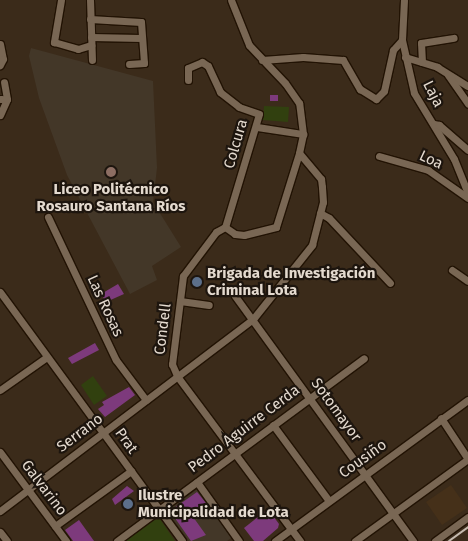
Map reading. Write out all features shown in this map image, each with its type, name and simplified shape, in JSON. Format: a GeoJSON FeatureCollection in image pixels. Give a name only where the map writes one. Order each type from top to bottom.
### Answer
{"type":"FeatureCollection","features":[{"type":"Feature","properties":{"kind":"street"},"geometry":{"type":"LineString","coordinates":[[61,0],[54,42],[78,49],[91,45]]}},
{"type":"Feature","properties":{"kind":"street"},"geometry":{"type":"LineString","coordinates":[[90,0],[92,60]]}},
{"type":"Feature","properties":{"kind":"street"},"geometry":{"type":"LineString","coordinates":[[225,227],[235,234],[244,235],[276,227],[303,134],[299,103],[285,82],[262,60],[242,32],[231,0]]}},
{"type":"Feature","properties":{"kind":"street","name":"Laja"},"geometry":{"type":"LineString","coordinates":[[404,0],[402,40],[414,93],[454,159],[468,193]]}},
{"type":"Feature","properties":{"kind":"street"},"geometry":{"type":"LineString","coordinates":[[90,19],[141,22],[144,63],[129,64]]}},
{"type":"Feature","properties":{"kind":"street"},"geometry":{"type":"LineString","coordinates":[[91,37],[141,38]]}},
{"type":"Feature","properties":{"kind":"street"},"geometry":{"type":"LineString","coordinates":[[422,62],[421,43],[454,38]]}},
{"type":"Feature","properties":{"kind":"street"},"geometry":{"type":"LineString","coordinates":[[262,60],[303,57],[343,60],[360,89],[376,99],[383,94],[391,54],[402,40]]}},
{"type":"Feature","properties":{"kind":"street"},"geometry":{"type":"LineString","coordinates":[[0,44],[3,59],[0,65]]}},
{"type":"Feature","properties":{"kind":"street"},"geometry":{"type":"LineString","coordinates":[[405,57],[446,72],[468,86]]}},
{"type":"Feature","properties":{"kind":"street","name":"Colcura"},"geometry":{"type":"LineString","coordinates":[[188,80],[188,68],[202,62],[208,66],[220,92],[240,107],[259,114],[257,127],[225,227]]}},
{"type":"Feature","properties":{"kind":"street"},"geometry":{"type":"LineString","coordinates":[[446,72],[468,104]]}},
{"type":"Feature","properties":{"kind":"street"},"geometry":{"type":"LineString","coordinates":[[0,115],[7,100],[4,82]]}},
{"type":"Feature","properties":{"kind":"street"},"geometry":{"type":"LineString","coordinates":[[434,124],[439,125],[468,150]]}},
{"type":"Feature","properties":{"kind":"street"},"geometry":{"type":"LineString","coordinates":[[257,127],[303,134]]}},
{"type":"Feature","properties":{"kind":"street","name":"Serrano"},"geometry":{"type":"LineString","coordinates":[[0,511],[252,319],[307,254],[314,240],[323,202],[322,179],[299,153]]}},
{"type":"Feature","properties":{"kind":"street","name":"Loa"},"geometry":{"type":"LineString","coordinates":[[379,156],[428,170],[468,198]]}},
{"type":"Feature","properties":{"kind":"street"},"geometry":{"type":"LineString","coordinates":[[320,213],[329,218],[390,283]]}},
{"type":"Feature","properties":{"kind":"street","name":"Las Rosas"},"geometry":{"type":"LineString","coordinates":[[48,217],[116,360],[146,400]]}},
{"type":"Feature","properties":{"kind":"street","name":"Condell"},"geometry":{"type":"LineString","coordinates":[[225,227],[216,232],[184,276],[171,354],[177,376],[300,541]]}},
{"type":"Feature","properties":{"kind":"street"},"geometry":{"type":"LineString","coordinates":[[452,270],[468,281]]}},
{"type":"Feature","properties":{"kind":"street","name":"Prat"},"geometry":{"type":"LineString","coordinates":[[0,292],[182,541]]}},
{"type":"Feature","properties":{"kind":"street","name":"Sotomayor"},"geometry":{"type":"LineString","coordinates":[[235,296],[413,541]]}},
{"type":"Feature","properties":{"kind":"street"},"geometry":{"type":"LineString","coordinates":[[180,301],[209,305]]}},
{"type":"Feature","properties":{"kind":"street"},"geometry":{"type":"LineString","coordinates":[[0,390],[47,357]]}},
{"type":"Feature","properties":{"kind":"street","name":"Pedro Aguirre Cerda"},"geometry":{"type":"LineString","coordinates":[[118,541],[364,358]]}},
{"type":"Feature","properties":{"kind":"street","name":"Cousiño"},"geometry":{"type":"LineString","coordinates":[[275,541],[468,400]]}},
{"type":"Feature","properties":{"kind":"street"},"geometry":{"type":"LineString","coordinates":[[354,541],[468,459],[441,418]]}},
{"type":"Feature","properties":{"kind":"street"},"geometry":{"type":"LineString","coordinates":[[273,425],[329,501]]}},
{"type":"Feature","properties":{"kind":"street","name":"Galvarino"},"geometry":{"type":"LineString","coordinates":[[0,452],[66,541]]}},
{"type":"Feature","properties":{"kind":"street"},"geometry":{"type":"LineString","coordinates":[[55,526],[131,471]]}},
{"type":"Feature","properties":{"kind":"street"},"geometry":{"type":"LineString","coordinates":[[197,482],[239,541]]}},
{"type":"Feature","properties":{"kind":"street"},"geometry":{"type":"LineString","coordinates":[[435,541],[468,517]]}},
{"type":"Feature","properties":{"kind":"street"},"geometry":{"type":"LineString","coordinates":[[0,532],[6,541]]}},
{"type":"Feature","properties":{"kind":"shaded area","name":"Liceo Politécnico Rosauro Santana Ríos"},"geometry":{"type":"Polygon","coordinates":[[[31,48],[153,81],[157,168],[153,202],[181,247],[152,266],[157,280],[130,294],[67,175],[39,98],[29,56],[31,48]]]}},
{"type":"Feature","properties":{"kind":"shaded area"},"geometry":{"type":"Polygon","coordinates":[[[451,485],[467,508],[442,525],[426,502],[451,485]]]}},
{"type":"Feature","properties":{"kind":"shaded area"},"geometry":{"type":"Polygon","coordinates":[[[199,488],[234,536],[227,541],[189,541],[167,511],[199,488]]]}},
{"type":"Feature","properties":{"kind":"green space"},"geometry":{"type":"Polygon","coordinates":[[[264,106],[289,107],[288,122],[263,120],[264,106]]]}},
{"type":"Feature","properties":{"kind":"green space"},"geometry":{"type":"Polygon","coordinates":[[[93,376],[107,396],[94,405],[81,385],[93,376]]]}},
{"type":"Feature","properties":{"kind":"green space"},"geometry":{"type":"Polygon","coordinates":[[[160,519],[175,541],[125,541],[154,520],[160,519]]]}},
{"type":"Feature","properties":{"kind":"building"},"geometry":{"type":"Polygon","coordinates":[[[270,95],[278,95],[278,101],[270,101],[270,95]]]}},
{"type":"Feature","properties":{"kind":"building"},"geometry":{"type":"Polygon","coordinates":[[[118,284],[124,294],[106,302],[101,294],[118,284]]]}},
{"type":"Feature","properties":{"kind":"building"},"geometry":{"type":"Polygon","coordinates":[[[95,343],[99,350],[72,364],[68,358],[95,343]]]}},
{"type":"Feature","properties":{"kind":"building"},"geometry":{"type":"Polygon","coordinates":[[[129,387],[135,395],[105,417],[98,409],[104,405],[102,402],[129,387]]]}},
{"type":"Feature","properties":{"kind":"building"},"geometry":{"type":"Polygon","coordinates":[[[127,486],[134,491],[115,505],[112,499],[127,486]]]}},
{"type":"Feature","properties":{"kind":"building"},"geometry":{"type":"Polygon","coordinates":[[[197,492],[206,503],[191,514],[206,535],[191,541],[170,511],[197,492]]]}},
{"type":"Feature","properties":{"kind":"building"},"geometry":{"type":"Polygon","coordinates":[[[268,509],[279,524],[278,528],[263,541],[254,541],[244,528],[268,509]]]}},
{"type":"Feature","properties":{"kind":"building"},"geometry":{"type":"Polygon","coordinates":[[[79,520],[94,541],[73,541],[65,530],[79,520]]]}},
{"type":"Feature","properties":{"kind":"railway"},"geometry":{"type":"LineString","coordinates":[[449,541],[468,527]]}},
{"type":"Feature","properties":{"kind":"place","name":"Liceo Politécnico Rosauro Santana Ríos"},"geometry":{"type":"Point","coordinates":[111,172]}},
{"type":"Feature","properties":{"kind":"place","name":"Brigada de Investigación Criminal Lota"},"geometry":{"type":"Point","coordinates":[197,282]}},
{"type":"Feature","properties":{"kind":"place","name":"Ilustre Municipalidad de Lota"},"geometry":{"type":"Point","coordinates":[128,504]}}]}
